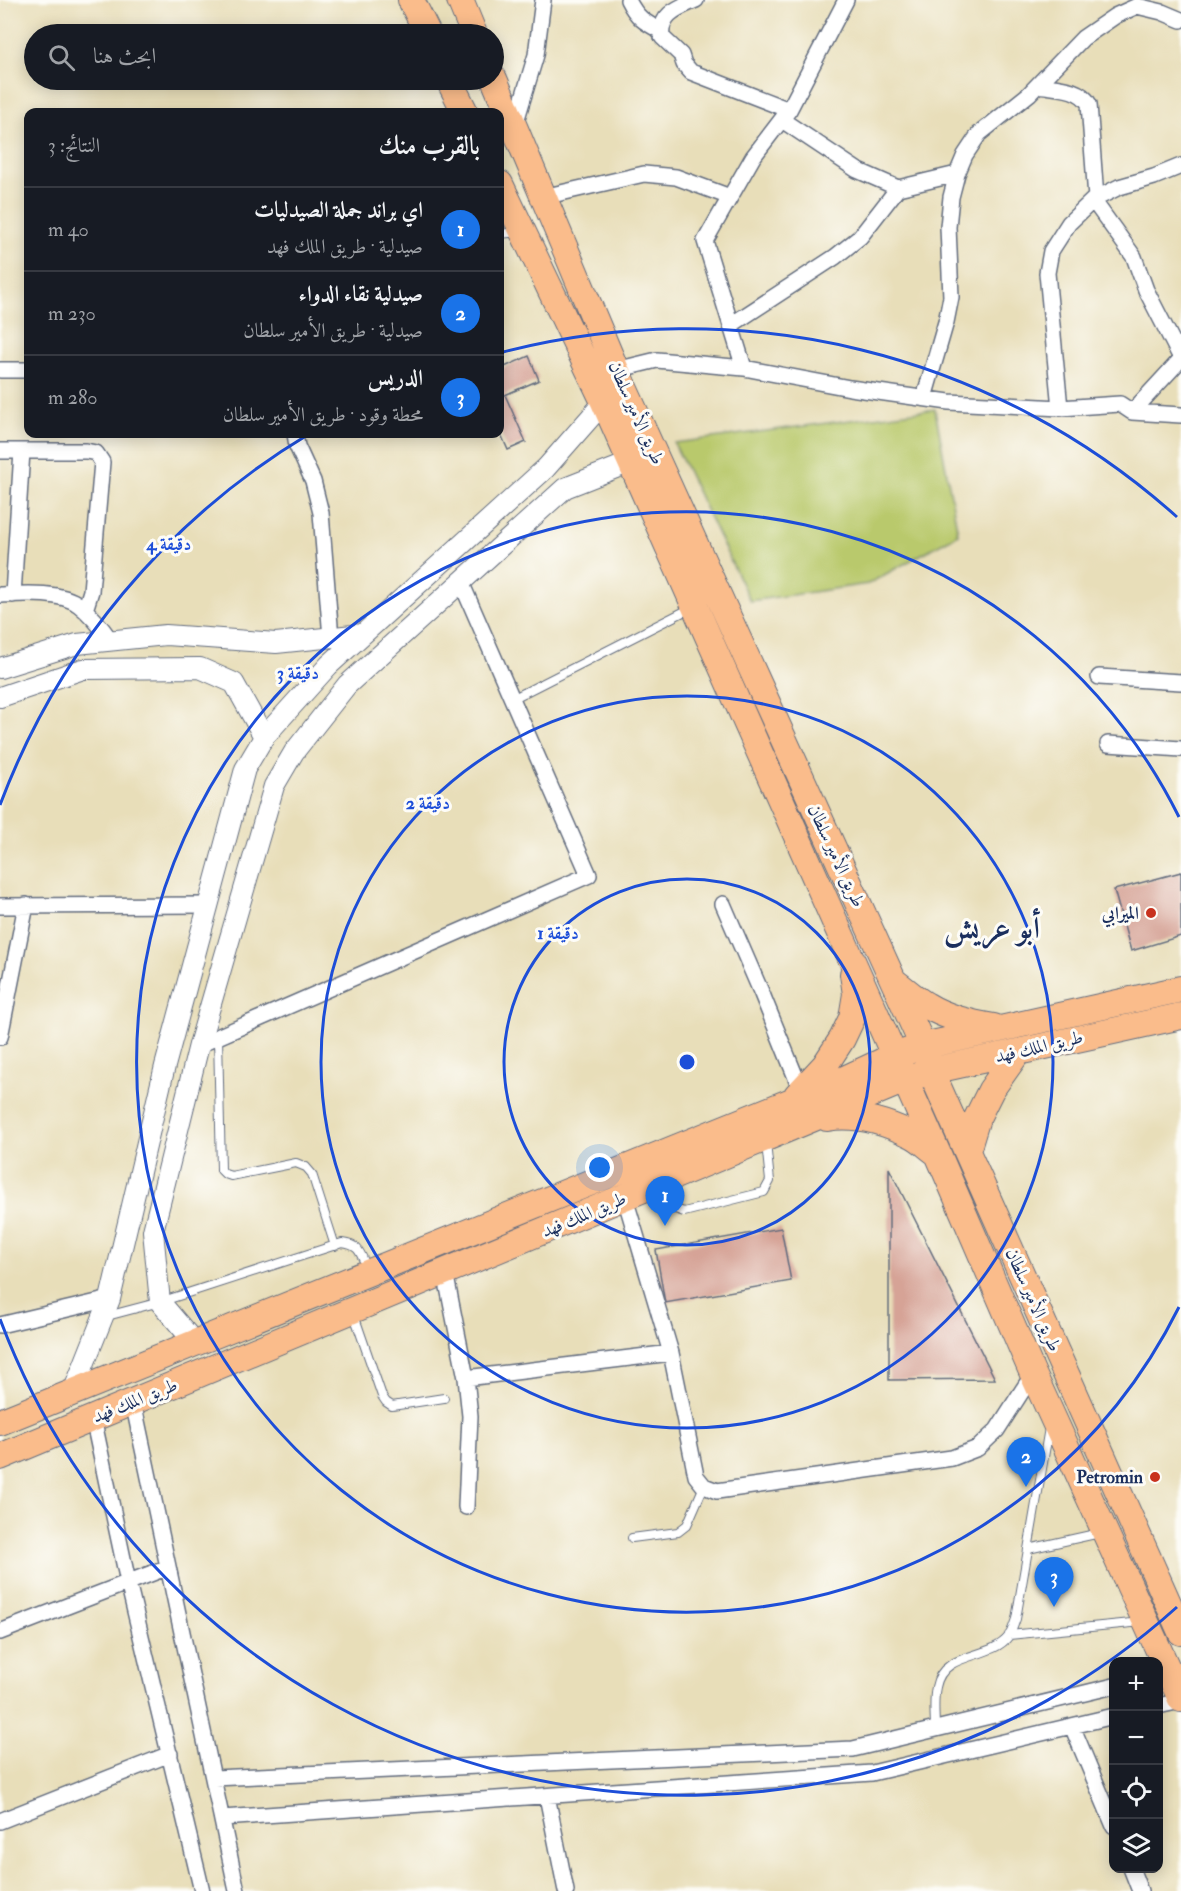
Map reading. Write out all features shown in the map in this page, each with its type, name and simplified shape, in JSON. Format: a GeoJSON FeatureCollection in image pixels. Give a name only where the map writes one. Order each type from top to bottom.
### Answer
{"type":"FeatureCollection","features":[{"type":"Feature","properties":{"kind":"highway"},"geometry":{"type":"LineString","coordinates":[[411,0],[423,24]]}},
{"type":"Feature","properties":{"kind":"highway"},"geometry":{"type":"LineString","coordinates":[[459,0],[470,24]]}},
{"type":"Feature","properties":{"kind":"highway"},"geometry":{"type":"LineString","coordinates":[[454,90],[463,108]]}},
{"type":"Feature","properties":{"kind":"highway","name":"طريق الأمير سلطان"},"geometry":{"type":"LineString","coordinates":[[498,90],[616,370],[923,1046],[967,1151],[1181,1632]]}},
{"type":"Feature","properties":{"kind":"highway","name":"طريق الأمير سلطان"},"geometry":{"type":"LineString","coordinates":[[504,202],[511,233],[604,402],[938,1154],[1033,1374],[1146,1621],[1164,1673],[1181,1700]]}},
{"type":"Feature","properties":{"kind":"highway"},"geometry":{"type":"LineString","coordinates":[[850,956],[856,994],[852,1018],[842,1040],[798,1105],[839,1116],[870,1119],[912,1134],[938,1154]]}},
{"type":"Feature","properties":{"kind":"highway"},"geometry":{"type":"LineString","coordinates":[[893,980],[926,1005],[947,1015],[1004,1029]]}},
{"type":"Feature","properties":{"kind":"highway","name":"طريق الملك فهد"},"geometry":{"type":"LineString","coordinates":[[0,1457],[766,1139],[798,1105],[836,1083],[894,1056],[923,1046],[1181,989]]}},
{"type":"Feature","properties":{"kind":"highway","name":"طريق الملك فهد"},"geometry":{"type":"LineString","coordinates":[[0,1422],[369,1272],[798,1105],[905,1080],[932,1071],[1181,1016]]}},
{"type":"Feature","properties":{"kind":"highway"},"geometry":{"type":"LineString","coordinates":[[967,1151],[977,1118],[991,1090],[1018,1052]]}},
{"type":"Feature","properties":{"kind":"street"},"geometry":{"type":"LineString","coordinates":[[514,128],[536,55],[543,0]]}},
{"type":"Feature","properties":{"kind":"street"},"geometry":{"type":"LineString","coordinates":[[628,0],[636,15],[661,31]]}},
{"type":"Feature","properties":{"kind":"street"},"geometry":{"type":"LineString","coordinates":[[696,0],[672,12],[664,20],[661,31],[662,37],[681,55],[684,64],[691,72],[785,115],[858,170],[898,188],[957,174]]}},
{"type":"Feature","properties":{"kind":"street"},"geometry":{"type":"LineString","coordinates":[[744,368],[705,241],[753,157],[785,115],[846,0]]}},
{"type":"Feature","properties":{"kind":"street"},"geometry":{"type":"LineString","coordinates":[[924,398],[951,297],[948,227],[951,197],[965,154],[979,134],[1038,85],[1083,38],[1115,16],[1138,3],[1181,20]]}},
{"type":"Feature","properties":{"kind":"street"},"geometry":{"type":"LineString","coordinates":[[1038,85],[1079,93],[1089,104],[1094,199],[1134,257],[1146,290],[1181,359],[1132,412]]}},
{"type":"Feature","properties":{"kind":"street"},"geometry":{"type":"LineString","coordinates":[[1060,408],[1047,273],[1051,251],[1069,223],[1094,199],[1119,187],[1181,166]]}},
{"type":"Feature","properties":{"kind":"street"},"geometry":{"type":"LineString","coordinates":[[543,197],[644,174],[675,177],[730,197]]}},
{"type":"Feature","properties":{"kind":"street"},"geometry":{"type":"LineString","coordinates":[[731,326],[835,257],[860,237],[898,188]]}},
{"type":"Feature","properties":{"kind":"street"},"geometry":{"type":"LineString","coordinates":[[616,370],[657,360],[744,368],[850,388],[949,402],[1060,408],[1120,404],[1132,412],[1181,415]]}},
{"type":"Feature","properties":{"kind":"street"},"geometry":{"type":"LineString","coordinates":[[0,370],[24,370]]}},
{"type":"Feature","properties":{"kind":"street"},"geometry":{"type":"LineString","coordinates":[[73,1392],[106,1308],[162,1078],[245,769],[264,737],[329,664],[546,468],[604,402]]}},
{"type":"Feature","properties":{"kind":"street"},"geometry":{"type":"LineString","coordinates":[[296,438],[313,481],[321,513],[331,638]]}},
{"type":"Feature","properties":{"kind":"street"},"geometry":{"type":"LineString","coordinates":[[0,451],[86,450],[96,453],[102,462],[91,591],[85,610]]}},
{"type":"Feature","properties":{"kind":"street"},"geometry":{"type":"LineString","coordinates":[[22,451],[6,595],[31,593],[78,603],[97,621],[111,641]]}},
{"type":"Feature","properties":{"kind":"street"},"geometry":{"type":"LineString","coordinates":[[195,1343],[160,1302],[153,1231],[199,1046],[274,786],[294,752],[347,685],[565,488],[630,462]]}},
{"type":"Feature","properties":{"kind":"street"},"geometry":{"type":"LineString","coordinates":[[492,517],[510,538]]}},
{"type":"Feature","properties":{"kind":"street"},"geometry":{"type":"LineString","coordinates":[[173,1039],[199,1046],[589,875],[461,582]]}},
{"type":"Feature","properties":{"kind":"street"},"geometry":{"type":"LineString","coordinates":[[0,668],[77,644],[166,635],[276,643],[363,634]]}},
{"type":"Feature","properties":{"kind":"street"},"geometry":{"type":"LineString","coordinates":[[0,697],[83,669],[200,668],[234,683],[264,737]]}},
{"type":"Feature","properties":{"kind":"street"},"geometry":{"type":"LineString","coordinates":[[1098,677],[1181,682]]}},
{"type":"Feature","properties":{"kind":"street"},"geometry":{"type":"LineString","coordinates":[[1108,744],[1181,749]]}},
{"type":"Feature","properties":{"kind":"street"},"geometry":{"type":"LineString","coordinates":[[723,903],[762,994],[798,1105]]}},
{"type":"Feature","properties":{"kind":"street"},"geometry":{"type":"LineString","coordinates":[[0,1037],[26,905]]}},
{"type":"Feature","properties":{"kind":"street"},"geometry":{"type":"LineString","coordinates":[[0,906],[209,905]]}},
{"type":"Feature","properties":{"kind":"street"},"geometry":{"type":"LineString","coordinates":[[625,1198],[671,1353],[696,1476],[704,1486],[717,1491],[952,1458],[978,1448],[997,1430],[1033,1374]]}},
{"type":"Feature","properties":{"kind":"street"},"geometry":{"type":"LineString","coordinates":[[445,1272],[466,1378],[470,1416],[466,1507]]}},
{"type":"Feature","properties":{"kind":"street"},"geometry":{"type":"LineString","coordinates":[[0,1325],[106,1308]]}},
{"type":"Feature","properties":{"kind":"street"},"geometry":{"type":"LineString","coordinates":[[466,1378],[671,1353]]}},
{"type":"Feature","properties":{"kind":"street"},"geometry":{"type":"LineString","coordinates":[[133,1402],[237,1891]]}},
{"type":"Feature","properties":{"kind":"street"},"geometry":{"type":"LineString","coordinates":[[93,1418],[128,1582],[202,1891]]}},
{"type":"Feature","properties":{"kind":"street"},"geometry":{"type":"LineString","coordinates":[[0,1632],[168,1567]]}},
{"type":"Feature","properties":{"kind":"street"},"geometry":{"type":"LineString","coordinates":[[213,1778],[853,1749],[1109,1687]]}},
{"type":"Feature","properties":{"kind":"street"},"geometry":{"type":"LineString","coordinates":[[1163,1705],[1181,1700]]}},
{"type":"Feature","properties":{"kind":"street"},"geometry":{"type":"LineString","coordinates":[[222,1818],[872,1773],[1109,1717]]}},
{"type":"Feature","properties":{"kind":"street"},"geometry":{"type":"LineString","coordinates":[[1072,1726],[1110,1819]]}},
{"type":"Feature","properties":{"kind":"street"},"geometry":{"type":"LineString","coordinates":[[0,1821],[170,1754]]}},
{"type":"Feature","properties":{"kind":"street"},"geometry":{"type":"LineString","coordinates":[[547,1796],[566,1891]]}},
{"type":"Feature","properties":{"kind":"street"},"geometry":{"type":"LineString","coordinates":[[1133,1873],[1140,1891]]}},
{"type":"Feature","properties":{"kind":"lane"},"geometry":{"type":"LineString","coordinates":[[512,699],[695,606]]}},
{"type":"Feature","properties":{"kind":"lane"},"geometry":{"type":"LineString","coordinates":[[218,1037],[221,1170],[231,1176],[296,1163],[306,1167],[312,1174],[335,1245]]}},
{"type":"Feature","properties":{"kind":"lane"},"geometry":{"type":"LineString","coordinates":[[654,1186],[664,1203],[684,1212],[764,1192],[770,1180],[766,1139]]}},
{"type":"Feature","properties":{"kind":"lane"},"geometry":{"type":"LineString","coordinates":[[106,1308],[160,1302],[342,1243],[358,1248],[369,1272]]}},
{"type":"Feature","properties":{"kind":"lane"},"geometry":{"type":"LineString","coordinates":[[352,1311],[386,1402],[392,1406],[444,1398]]}},
{"type":"Feature","properties":{"kind":"lane"},"geometry":{"type":"LineString","coordinates":[[935,1729],[936,1686],[942,1672],[952,1663],[999,1645],[1010,1635],[1016,1619],[1051,1414]]}},
{"type":"Feature","properties":{"kind":"lane"},"geometry":{"type":"LineString","coordinates":[[632,1538],[678,1532],[687,1525],[704,1486]]}},
{"type":"Feature","properties":{"kind":"lane"},"geometry":{"type":"LineString","coordinates":[[1028,1549],[1105,1532]]}},
{"type":"Feature","properties":{"kind":"lane"},"geometry":{"type":"LineString","coordinates":[[1010,1635],[1146,1621]]}},
{"type":"Feature","properties":{"kind":"green space"},"geometry":{"type":"Polygon","coordinates":[[[935,409],[958,534],[868,584],[750,601],[674,443],[935,409]]]}},
{"type":"Feature","properties":{"kind":"building"},"geometry":{"type":"Polygon","coordinates":[[[529,356],[539,380],[505,395],[526,442],[508,450],[503,438],[504,367],[529,356]]]}},
{"type":"Feature","properties":{"kind":"building","name":"الميرابي"},"geometry":{"type":"Polygon","coordinates":[[[1181,872],[1181,936],[1131,951],[1114,890],[1181,872]]]}},
{"type":"Feature","properties":{"kind":"building"},"geometry":{"type":"Polygon","coordinates":[[[889,1168],[995,1379],[889,1380],[889,1168]]]}},
{"type":"Feature","properties":{"kind":"building"},"geometry":{"type":"Polygon","coordinates":[[[781,1228],[791,1281],[665,1303],[656,1250],[781,1228]]]}},
{"type":"Feature","properties":{"kind":"place","name":"الميرابي"},"geometry":{"type":"Point","coordinates":[1151,913]}},
{"type":"Feature","properties":{"kind":"place","name":"اي براند جملة الصيدليات"},"geometry":{"type":"Point","coordinates":[665,1226]}},
{"type":"Feature","properties":{"kind":"place","name":"Petromin"},"geometry":{"type":"Point","coordinates":[1155,1477]}},
{"type":"Feature","properties":{"kind":"place","name":"صيدلية نقاء الدواء"},"geometry":{"type":"Point","coordinates":[1026,1487]}},
{"type":"Feature","properties":{"kind":"place","name":"الدريس"},"geometry":{"type":"Point","coordinates":[1054,1607]}},
{"type":"Feature","properties":{"kind":"district","name":"أبو عريش"},"geometry":{"type":"Point","coordinates":[992,928]}}]}
